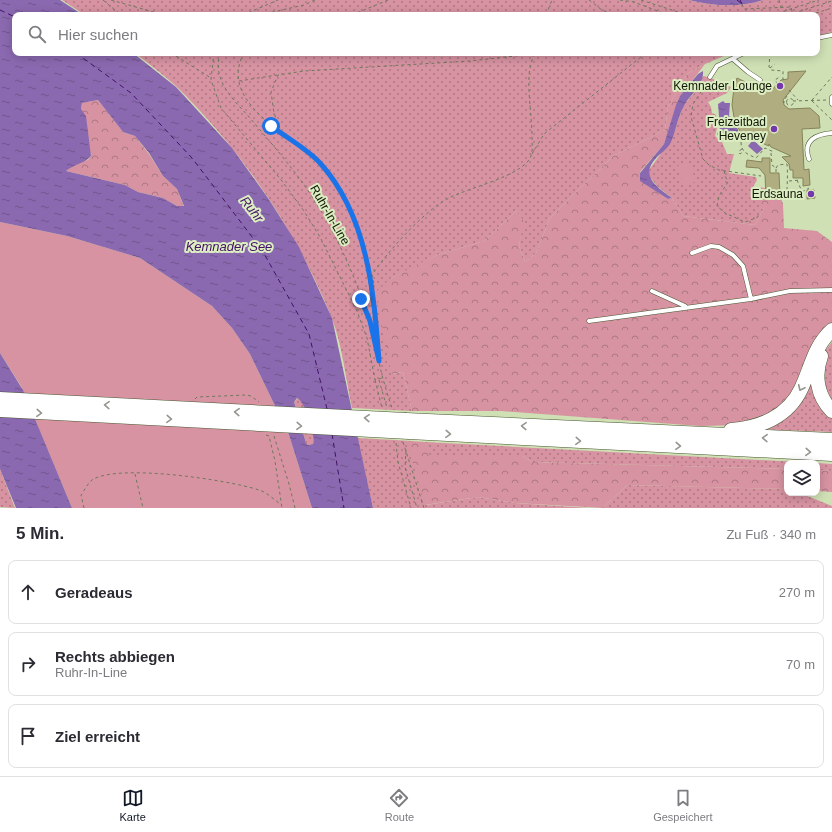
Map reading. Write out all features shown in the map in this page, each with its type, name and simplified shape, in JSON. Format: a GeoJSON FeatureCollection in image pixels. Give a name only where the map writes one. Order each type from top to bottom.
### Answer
{"type":"FeatureCollection","features":[{"type":"Feature","properties":{"kind":"highway"},"geometry":{"type":"LineString","coordinates":[[661,433],[679,429],[743,429],[761,425],[773,419],[782,413],[797,396],[819,345],[832,330]]}},
{"type":"Feature","properties":{"kind":"highway"},"geometry":{"type":"LineString","coordinates":[[832,339],[824,349],[820,360],[817,380],[823,398],[832,411]]}},
{"type":"Feature","properties":{"kind":"highway"},"geometry":{"type":"LineString","coordinates":[[0,399],[403,427],[832,454]]}},
{"type":"Feature","properties":{"kind":"highway"},"geometry":{"type":"LineString","coordinates":[[0,410],[403,427],[661,433],[832,440]]}},
{"type":"Feature","properties":{"kind":"lane"},"geometry":{"type":"LineString","coordinates":[[820,37],[832,35]]}},
{"type":"Feature","properties":{"kind":"lane"},"geometry":{"type":"LineString","coordinates":[[710,77],[717,66],[738,56]]}},
{"type":"Feature","properties":{"kind":"lane"},"geometry":{"type":"LineString","coordinates":[[733,59],[760,80]]}},
{"type":"Feature","properties":{"kind":"lane"},"geometry":{"type":"LineString","coordinates":[[809,159],[808,149],[813,138],[819,134],[832,133]]}},
{"type":"Feature","properties":{"kind":"lane"},"geometry":{"type":"LineString","coordinates":[[692,253],[711,246],[718,246],[733,255],[743,266],[751,299]]}},
{"type":"Feature","properties":{"kind":"lane"},"geometry":{"type":"LineString","coordinates":[[589,320],[686,306],[751,299],[790,291],[832,290]]}},
{"type":"Feature","properties":{"kind":"lane"},"geometry":{"type":"LineString","coordinates":[[652,291],[686,306]]}},
{"type":"Feature","properties":{"kind":"path"},"geometry":{"type":"LineString","coordinates":[[103,0],[117,12]]}},
{"type":"Feature","properties":{"kind":"path"},"geometry":{"type":"LineString","coordinates":[[111,0],[153,12]]}},
{"type":"Feature","properties":{"kind":"path"},"geometry":{"type":"LineString","coordinates":[[248,12],[278,0]]}},
{"type":"Feature","properties":{"kind":"path"},"geometry":{"type":"LineString","coordinates":[[273,12],[304,5],[315,0]]}},
{"type":"Feature","properties":{"kind":"path"},"geometry":{"type":"LineString","coordinates":[[359,12],[388,0]]}},
{"type":"Feature","properties":{"kind":"path"},"geometry":{"type":"LineString","coordinates":[[547,12],[552,0]]}},
{"type":"Feature","properties":{"kind":"path"},"geometry":{"type":"LineString","coordinates":[[589,0],[607,12]]}},
{"type":"Feature","properties":{"kind":"path"},"geometry":{"type":"LineString","coordinates":[[620,0],[634,2],[660,12]]}},
{"type":"Feature","properties":{"kind":"path"},"geometry":{"type":"LineString","coordinates":[[641,0],[676,12]]}},
{"type":"Feature","properties":{"kind":"path"},"geometry":{"type":"LineString","coordinates":[[779,0],[781,8]]}},
{"type":"Feature","properties":{"kind":"path"},"geometry":{"type":"LineString","coordinates":[[782,12],[819,0]]}},
{"type":"Feature","properties":{"kind":"path"},"geometry":{"type":"LineString","coordinates":[[799,12],[832,1]]}},
{"type":"Feature","properties":{"kind":"path"},"geometry":{"type":"LineString","coordinates":[[742,4],[744,9],[791,7],[792,12]]}},
{"type":"Feature","properties":{"kind":"path"},"geometry":{"type":"LineString","coordinates":[[819,12],[832,8]]}},
{"type":"Feature","properties":{"kind":"path"},"geometry":{"type":"LineString","coordinates":[[176,56],[211,78]]}},
{"type":"Feature","properties":{"kind":"path"},"geometry":{"type":"LineString","coordinates":[[214,56],[211,78],[215,95],[221,108],[282,181],[304,210],[320,237],[357,311],[366,338],[382,408]]}},
{"type":"Feature","properties":{"kind":"path","name":"Ruhr-In-Line"},"geometry":{"type":"LineString","coordinates":[[220,56],[218,70],[222,83],[233,100],[278,152],[310,194],[347,260],[370,321],[379,361]]}},
{"type":"Feature","properties":{"kind":"path"},"geometry":{"type":"LineString","coordinates":[[243,56],[239,64],[239,81],[250,104],[262,119],[308,152],[320,163],[343,195],[352,213],[364,247],[373,298],[379,361],[383,378],[403,427],[406,450],[424,508]]}},
{"type":"Feature","properties":{"kind":"path"},"geometry":{"type":"LineString","coordinates":[[239,81],[304,71],[470,61],[516,56]]}},
{"type":"Feature","properties":{"kind":"path"},"geometry":{"type":"LineString","coordinates":[[531,156],[532,119],[529,76],[534,56]]}},
{"type":"Feature","properties":{"kind":"path"},"geometry":{"type":"LineString","coordinates":[[373,298],[374,284],[372,275],[379,264],[390,249],[429,213],[447,199],[506,175],[524,165],[544,134],[642,56]]}},
{"type":"Feature","properties":{"kind":"path"},"geometry":{"type":"LineString","coordinates":[[769,56],[769,68]]}},
{"type":"Feature","properties":{"kind":"path"},"geometry":{"type":"LineString","coordinates":[[769,68],[775,64]]}},
{"type":"Feature","properties":{"kind":"path"},"geometry":{"type":"LineString","coordinates":[[769,68],[783,71],[782,80]]}},
{"type":"Feature","properties":{"kind":"path"},"geometry":{"type":"LineString","coordinates":[[278,75],[271,92],[274,113],[283,135]]}},
{"type":"Feature","properties":{"kind":"path"},"geometry":{"type":"LineString","coordinates":[[778,84],[775,80],[782,76]]}},
{"type":"Feature","properties":{"kind":"path"},"geometry":{"type":"LineString","coordinates":[[710,77],[693,104],[691,117],[703,158],[709,165],[725,171],[761,176]]}},
{"type":"Feature","properties":{"kind":"path"},"geometry":{"type":"LineString","coordinates":[[812,100],[832,77]]}},
{"type":"Feature","properties":{"kind":"path"},"geometry":{"type":"LineString","coordinates":[[798,101],[789,91],[783,102],[786,102],[790,106],[793,102],[798,101],[832,100]]}},
{"type":"Feature","properties":{"kind":"path"},"geometry":{"type":"LineString","coordinates":[[786,102],[790,99],[793,102]]}},
{"type":"Feature","properties":{"kind":"path"},"geometry":{"type":"LineString","coordinates":[[812,100],[832,120]]}},
{"type":"Feature","properties":{"kind":"path"},"geometry":{"type":"LineString","coordinates":[[741,142],[742,149],[756,158],[765,148]]}},
{"type":"Feature","properties":{"kind":"path"},"geometry":{"type":"LineString","coordinates":[[761,150],[765,148]]}},
{"type":"Feature","properties":{"kind":"path"},"geometry":{"type":"LineString","coordinates":[[765,148],[774,152]]}},
{"type":"Feature","properties":{"kind":"path"},"geometry":{"type":"LineString","coordinates":[[742,149],[739,153],[744,151]]}},
{"type":"Feature","properties":{"kind":"path"},"geometry":{"type":"LineString","coordinates":[[772,152],[772,165],[776,168],[776,172]]}},
{"type":"Feature","properties":{"kind":"path"},"geometry":{"type":"LineString","coordinates":[[776,168],[778,165],[787,164],[789,181],[786,184],[787,194]]}},
{"type":"Feature","properties":{"kind":"path"},"geometry":{"type":"LineString","coordinates":[[725,171],[724,174],[728,182],[717,202],[720,210],[745,222],[758,217],[756,214]]}},
{"type":"Feature","properties":{"kind":"path"},"geometry":{"type":"LineString","coordinates":[[797,180],[802,194],[809,188]]}},
{"type":"Feature","properties":{"kind":"path"},"geometry":{"type":"LineString","coordinates":[[789,181],[801,180]]}},
{"type":"Feature","properties":{"kind":"path"},"geometry":{"type":"LineString","coordinates":[[375,380],[383,378]]}},
{"type":"Feature","properties":{"kind":"path"},"geometry":{"type":"LineString","coordinates":[[379,379],[387,408]]}},
{"type":"Feature","properties":{"kind":"path"},"geometry":{"type":"LineString","coordinates":[[268,436],[276,461],[282,508]]}},
{"type":"Feature","properties":{"kind":"path"},"geometry":{"type":"LineString","coordinates":[[395,439],[398,451],[398,462],[411,508]]}},
{"type":"Feature","properties":{"kind":"path"},"geometry":{"type":"LineString","coordinates":[[406,450],[405,467],[417,508]]}},
{"type":"Feature","properties":{"kind":"path"},"geometry":{"type":"LineString","coordinates":[[84,508],[81,495],[92,480],[117,472],[166,474],[225,482],[261,490],[282,506]]}},
{"type":"Feature","properties":{"kind":"path"},"geometry":{"type":"LineString","coordinates":[[135,473],[143,508]]}},
{"type":"Feature","properties":{"kind":"green space"},"geometry":{"type":"Polygon","coordinates":[[[62,0],[689,0],[707,4],[735,5],[754,3],[763,0],[832,0],[832,32],[820,35],[820,12],[80,12],[62,0]]]}},
{"type":"Feature","properties":{"kind":"green space"},"geometry":{"type":"Polygon","coordinates":[[[139,56],[724,56],[687,74],[668,107],[665,130],[613,156],[550,218],[536,253],[525,262],[519,246],[523,221],[516,211],[484,241],[437,255],[390,279],[391,374],[403,372],[412,411],[352,408],[341,350],[331,316],[317,284],[284,223],[266,194],[224,138],[177,87],[139,56]]]}},
{"type":"Feature","properties":{"kind":"green space"},"geometry":{"type":"Polygon","coordinates":[[[690,56],[711,56],[710,63],[690,56]]]}},
{"type":"Feature","properties":{"kind":"green space"},"geometry":{"type":"Polygon","coordinates":[[[705,64],[679,98],[664,144],[640,172],[640,180],[668,199],[672,198],[683,216],[755,225],[764,208],[755,203],[753,187],[766,188],[766,196],[780,195],[783,204],[784,228],[817,231],[832,242],[832,323],[791,395],[772,413],[743,425],[700,426],[501,411],[412,411],[403,372],[391,374],[376,292],[390,279],[437,255],[484,241],[516,211],[524,221],[519,246],[525,262],[536,253],[550,218],[613,156],[665,130],[668,107],[687,74],[705,64]]]}},
{"type":"Feature","properties":{"kind":"green space"},"geometry":{"type":"Polygon","coordinates":[[[703,76],[731,87],[727,93],[708,102],[712,113],[716,115],[717,128],[715,136],[722,142],[727,154],[734,154],[729,173],[756,177],[757,180],[753,187],[764,208],[755,225],[683,216],[672,198],[657,186],[649,176],[649,170],[672,138],[683,106],[699,87],[703,76]]]}},
{"type":"Feature","properties":{"kind":"green space"},"geometry":{"type":"Polygon","coordinates":[[[98,100],[123,132],[135,136],[163,176],[177,189],[184,207],[177,206],[163,198],[138,192],[125,185],[66,171],[76,163],[88,160],[91,156],[81,109],[82,103],[98,100]]]}},
{"type":"Feature","properties":{"kind":"green space"},"geometry":{"type":"Polygon","coordinates":[[[687,162],[697,181],[685,186],[676,167],[687,162]]]}},
{"type":"Feature","properties":{"kind":"green space"},"geometry":{"type":"Polygon","coordinates":[[[0,222],[67,236],[140,258],[212,306],[232,328],[250,354],[289,435],[312,508],[72,508],[21,386],[0,353],[0,222]]]}},
{"type":"Feature","properties":{"kind":"green space"},"geometry":{"type":"Polygon","coordinates":[[[830,340],[819,360],[832,411],[832,432],[755,429],[830,340]]]}},
{"type":"Feature","properties":{"kind":"green space"},"geometry":{"type":"Polygon","coordinates":[[[832,342],[832,408],[822,394],[825,351],[832,342]]]}},
{"type":"Feature","properties":{"kind":"green space"},"geometry":{"type":"Polygon","coordinates":[[[298,398],[304,405],[309,420],[314,440],[313,444],[308,445],[306,443],[294,402],[298,398]]]}},
{"type":"Feature","properties":{"kind":"green space"},"geometry":{"type":"Polygon","coordinates":[[[357,438],[412,441],[426,505],[478,497],[515,503],[588,508],[373,508],[357,438]]]}},
{"type":"Feature","properties":{"kind":"green space"},"geometry":{"type":"Polygon","coordinates":[[[407,442],[425,442],[430,456],[523,456],[532,462],[784,469],[784,489],[627,485],[603,508],[515,503],[478,497],[425,505],[407,442]]]}},
{"type":"Feature","properties":{"kind":"green space"},"geometry":{"type":"Polygon","coordinates":[[[425,442],[784,461],[784,469],[532,462],[523,456],[429,456],[425,442]]]}},
{"type":"Feature","properties":{"kind":"green space"},"geometry":{"type":"Polygon","coordinates":[[[820,463],[832,464],[832,471],[820,470],[820,463]]]}},
{"type":"Feature","properties":{"kind":"green space"},"geometry":{"type":"Polygon","coordinates":[[[0,469],[15,508],[0,507],[0,469]]]}},
{"type":"Feature","properties":{"kind":"green space"},"geometry":{"type":"Polygon","coordinates":[[[820,470],[832,471],[832,492],[820,491],[820,470]]]}},
{"type":"Feature","properties":{"kind":"green space"},"geometry":{"type":"Polygon","coordinates":[[[627,485],[784,489],[784,496],[807,496],[832,506],[832,508],[603,508],[627,485]]]}},
{"type":"Feature","properties":{"kind":"water","name":"Kemnader See"},"geometry":{"type":"Polygon","coordinates":[[[0,0],[60,0],[78,12],[12,12],[12,56],[137,56],[176,87],[232,148],[268,198],[299,247],[332,318],[373,508],[312,508],[289,435],[250,354],[232,328],[212,306],[140,258],[67,236],[0,222],[0,0]],[[98,100],[82,103],[81,109],[86,116],[91,156],[66,171],[125,185],[138,192],[163,198],[177,206],[184,206],[177,189],[163,176],[149,153],[135,136],[123,132],[98,100]],[[297,398],[294,402],[306,443],[308,445],[313,444],[313,434],[309,420],[297,398]]]}},
{"type":"Feature","properties":{"kind":"water"},"geometry":{"type":"Polygon","coordinates":[[[689,0],[763,0],[754,3],[726,5],[707,4],[689,0]]]}},
{"type":"Feature","properties":{"kind":"water"},"geometry":{"type":"Polygon","coordinates":[[[703,71],[703,76],[699,86],[682,111],[670,144],[657,157],[650,170],[650,175],[655,185],[672,198],[668,199],[640,181],[640,173],[664,144],[680,96],[698,74],[703,71]]]}},
{"type":"Feature","properties":{"kind":"water"},"geometry":{"type":"Polygon","coordinates":[[[723,101],[725,103],[730,103],[729,116],[732,119],[733,125],[737,127],[739,133],[728,141],[727,139],[720,139],[717,134],[720,128],[718,104],[723,101]]]}},
{"type":"Feature","properties":{"kind":"water"},"geometry":{"type":"Polygon","coordinates":[[[753,140],[763,149],[757,154],[748,146],[753,140]]]}},
{"type":"Feature","properties":{"kind":"water"},"geometry":{"type":"Polygon","coordinates":[[[0,353],[23,390],[72,508],[16,508],[0,469],[0,353]]]}},
{"type":"Feature","properties":{"kind":"building","name":"Freizeitbad Heveney"},"geometry":{"type":"Polygon","coordinates":[[[806,71],[783,100],[784,105],[789,109],[810,108],[819,116],[820,128],[802,129],[804,170],[809,169],[810,185],[803,186],[803,178],[793,178],[793,170],[790,170],[789,164],[782,157],[791,156],[771,147],[769,144],[769,146],[764,144],[752,134],[745,139],[735,123],[732,105],[734,87],[737,78],[756,87],[761,86],[770,92],[781,80],[788,79],[788,72],[806,71]]]}},
{"type":"Feature","properties":{"kind":"building"},"geometry":{"type":"Polygon","coordinates":[[[762,158],[770,158],[770,173],[779,173],[780,195],[766,196],[765,175],[759,168],[746,167],[747,160],[762,162],[762,158]]]}},
{"type":"Feature","properties":{"kind":"building","name":"Erdsauna"},"geometry":{"type":"Polygon","coordinates":[[[807,190],[814,190],[815,198],[807,199],[807,190]]]}},
{"type":"Feature","properties":{"kind":"ferry route"},"geometry":{"type":"LineString","coordinates":[[737,0],[742,4]]}},
{"type":"Feature","properties":{"kind":"ferry route"},"geometry":{"type":"LineString","coordinates":[[740,0],[742,4]]}},
{"type":"Feature","properties":{"kind":"ferry route"},"geometry":{"type":"LineString","coordinates":[[0,10],[12,16]]}},
{"type":"Feature","properties":{"kind":"ferry route"},"geometry":{"type":"LineString","coordinates":[[80,56],[131,93],[192,158],[262,250],[309,334],[327,409]]}},
{"type":"Feature","properties":{"kind":"ferry route"},"geometry":{"type":"LineString","coordinates":[[332,434],[344,508]]}},
{"type":"Feature","properties":{"kind":"place","name":"Kemnader Lounge"},"geometry":{"type":"Point","coordinates":[780,86]}},
{"type":"Feature","properties":{"kind":"place","name":"Freizeitbad Heveney"},"geometry":{"type":"Point","coordinates":[774,129]}},
{"type":"Feature","properties":{"kind":"place","name":"Erdsauna"},"geometry":{"type":"Point","coordinates":[811,194]}},
{"type":"Feature","properties":{"kind":"route"},"geometry":{"type":"LineString","coordinates":[[271,126],[308,152],[320,163],[331,176],[352,213],[364,247],[369,273],[379,361],[370,321],[361,299]]}},
{"type":"Feature","properties":{"kind":"water label","name":"Ruhr"},"geometry":{"type":"Point","coordinates":[252,209]}}]}
